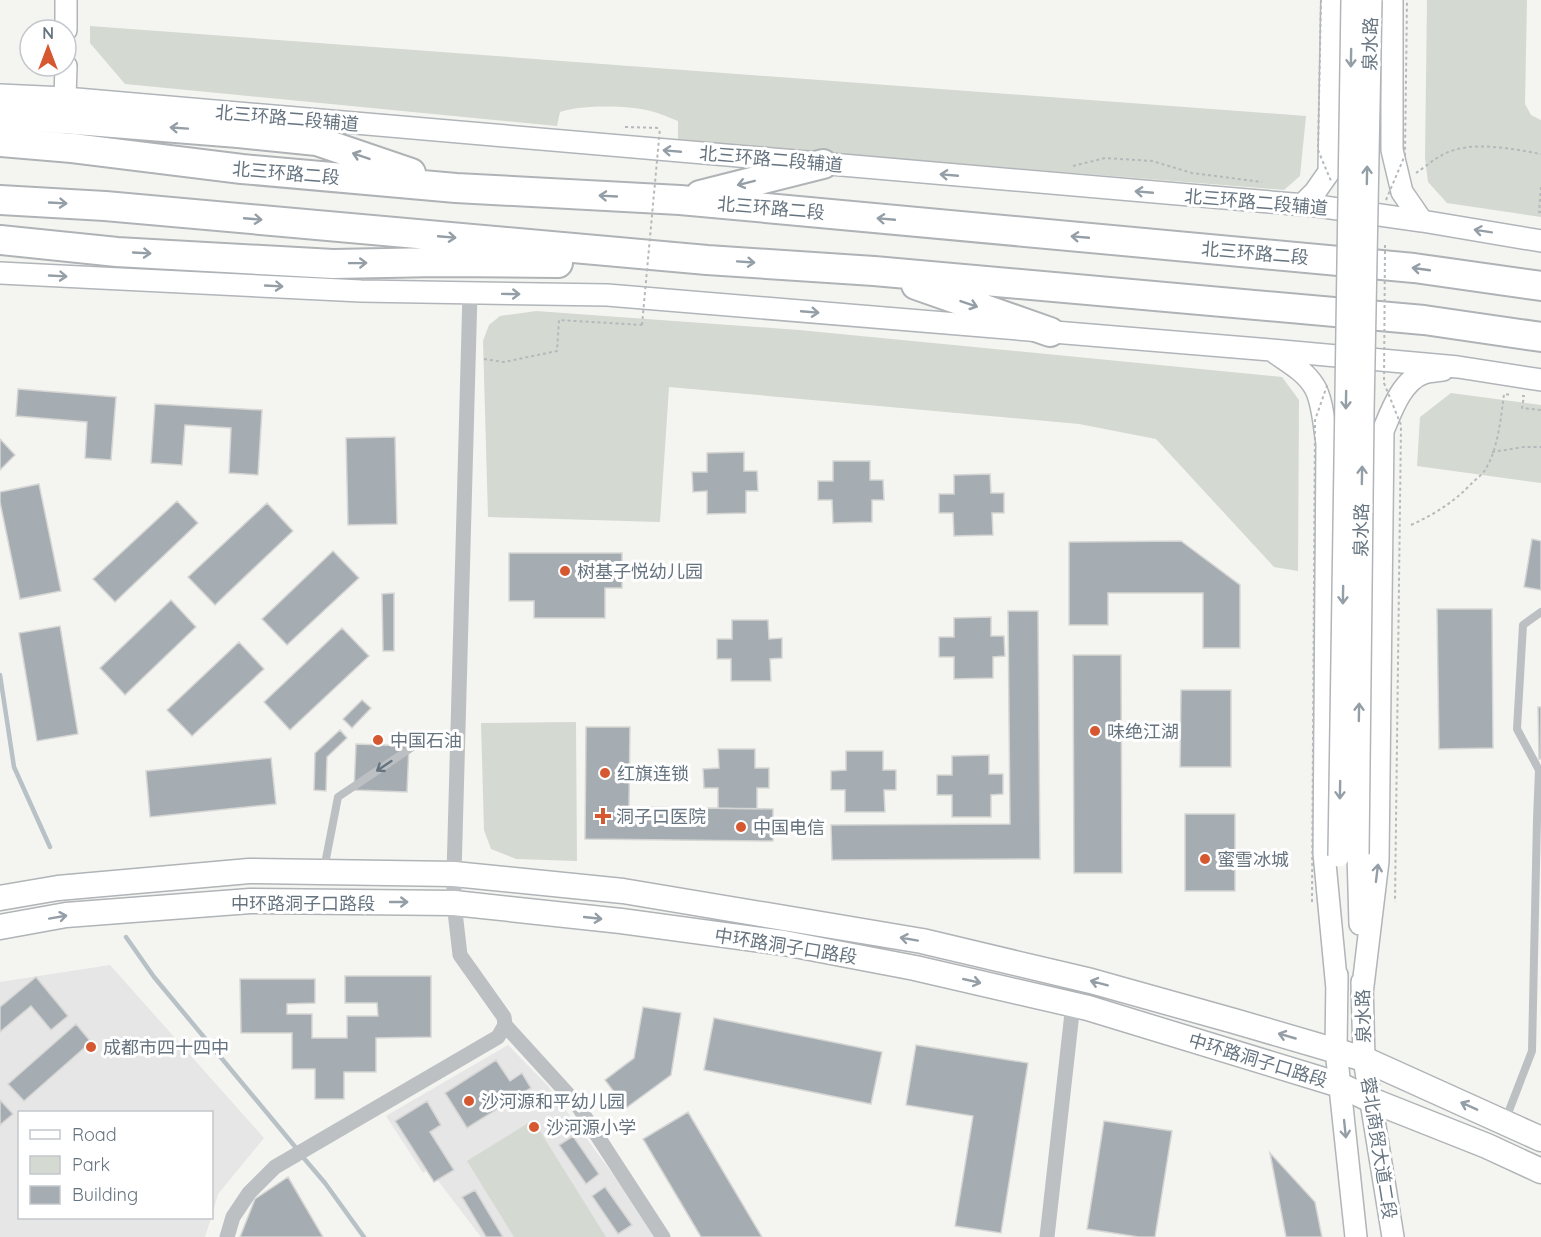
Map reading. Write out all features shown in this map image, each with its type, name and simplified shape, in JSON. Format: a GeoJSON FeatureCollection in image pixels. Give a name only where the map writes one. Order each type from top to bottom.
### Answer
{"type":"FeatureCollection","features":[{"type":"Feature","properties":{"kind":"highway"},"geometry":{"type":"LineString","coordinates":[[0,114],[238,132],[317,141],[456,188]]}},
{"type":"Feature","properties":{"kind":"highway","name":"北三环路二段"},"geometry":{"type":"LineString","coordinates":[[0,142],[72,148],[242,170],[456,188],[680,200],[1414,268],[1541,286]]}},
{"type":"Feature","properties":{"kind":"highway"},"geometry":{"type":"LineString","coordinates":[[680,200],[823,164]]}},
{"type":"Feature","properties":{"kind":"highway"},"geometry":{"type":"LineString","coordinates":[[0,200],[105,206],[707,260],[874,271],[1424,320],[1541,337]]}},
{"type":"Feature","properties":{"kind":"highway"},"geometry":{"type":"LineString","coordinates":[[0,240],[117,252],[333,264],[438,262],[537,264],[707,260]]}},
{"type":"Feature","properties":{"kind":"highway"},"geometry":{"type":"LineString","coordinates":[[874,271],[1050,332]]}},
{"type":"Feature","properties":{"kind":"main road"},"geometry":{"type":"LineString","coordinates":[[66,0],[66,18]]}},
{"type":"Feature","properties":{"kind":"main road"},"geometry":{"type":"LineString","coordinates":[[1302,205],[1315,192],[1329,172],[1332,0]]}},
{"type":"Feature","properties":{"kind":"main road"},"geometry":{"type":"LineString","coordinates":[[1352,0],[1348,855],[1337,989],[1336,1050],[1356,1237]]}},
{"type":"Feature","properties":{"kind":"main road","name":"泉水路"},"geometry":{"type":"LineString","coordinates":[[1364,1059],[1362,994],[1348,855],[1363,412],[1371,0]]}},
{"type":"Feature","properties":{"kind":"main road"},"geometry":{"type":"LineString","coordinates":[[1392,0],[1392,150],[1402,192],[1422,221]]}},
{"type":"Feature","properties":{"kind":"main road"},"geometry":{"type":"LineString","coordinates":[[65,98],[66,78]]}},
{"type":"Feature","properties":{"kind":"main road","name":"北三环路二段辅道"},"geometry":{"type":"LineString","coordinates":[[0,95],[65,98],[1302,205],[1422,221],[1541,241]]}},
{"type":"Feature","properties":{"kind":"main road"},"geometry":{"type":"LineString","coordinates":[[0,273],[361,291],[607,295],[1271,350],[1458,368],[1541,380]]}},
{"type":"Feature","properties":{"kind":"main road"},"geometry":{"type":"LineString","coordinates":[[1271,350],[1297,368],[1315,387],[1327,443],[1324,852],[1337,989]]}},
{"type":"Feature","properties":{"kind":"main road"},"geometry":{"type":"LineString","coordinates":[[1362,994],[1378,861],[1383,431],[1393,407],[1406,386],[1422,374],[1458,368]]}},
{"type":"Feature","properties":{"kind":"main road","name":"中环路洞子口路段"},"geometry":{"type":"LineString","coordinates":[[0,898],[58,888],[237,872],[454,874],[623,891],[922,941],[1091,981],[1364,1059],[1541,1139]]}},
{"type":"Feature","properties":{"kind":"main road","name":"中环路洞子口路段"},"geometry":{"type":"LineString","coordinates":[[0,927],[66,915],[250,901],[454,903],[621,921],[784,943],[915,968],[1072,1004],[1234,1052],[1340,1085],[1541,1171]]}},
{"type":"Feature","properties":{"kind":"main road","name":"蓉北商贸大道二段"},"geometry":{"type":"LineString","coordinates":[[1364,1059],[1393,1237]]}},
{"type":"Feature","properties":{"kind":"street"},"geometry":{"type":"LineString","coordinates":[[470,293],[454,874],[454,903],[460,956],[504,1017],[505,1025],[576,1103],[663,1237]]}},
{"type":"Feature","properties":{"kind":"street"},"geometry":{"type":"LineString","coordinates":[[1047,1237],[1072,1004]]}},
{"type":"Feature","properties":{"kind":"street"},"geometry":{"type":"LineString","coordinates":[[227,1237],[232,1218],[249,1193],[275,1167],[498,1037],[505,1025]]}},
{"type":"Feature","properties":{"kind":"lane"},"geometry":{"type":"LineString","coordinates":[[1505,1122],[1532,1051],[1536,830],[1540,770],[1517,729],[1523,625],[1541,612]]}},
{"type":"Feature","properties":{"kind":"lane"},"geometry":{"type":"LineString","coordinates":[[324,872],[338,797],[414,746],[457,744]]}},
{"type":"Feature","properties":{"kind":"path"},"geometry":{"type":"LineString","coordinates":[[1321,0],[1318,150],[1333,185]]}},
{"type":"Feature","properties":{"kind":"path"},"geometry":{"type":"LineString","coordinates":[[1386,200],[1405,155],[1407,0]]}},
{"type":"Feature","properties":{"kind":"path"},"geometry":{"type":"LineString","coordinates":[[483,359],[504,362],[557,351],[559,320],[642,325],[660,128]]}},
{"type":"Feature","properties":{"kind":"path"},"geometry":{"type":"LineString","coordinates":[[1414,174],[1444,153],[1461,149],[1498,146],[1541,154]]}},
{"type":"Feature","properties":{"kind":"path"},"geometry":{"type":"LineString","coordinates":[[1541,188],[1539,212],[1541,212]]}},
{"type":"Feature","properties":{"kind":"path"},"geometry":{"type":"LineString","coordinates":[[1385,246],[1384,383],[1401,425],[1395,902]]}},
{"type":"Feature","properties":{"kind":"path"},"geometry":{"type":"LineString","coordinates":[[1312,902],[1315,420],[1328,383]]}},
{"type":"Feature","properties":{"kind":"path"},"geometry":{"type":"LineString","coordinates":[[1412,525],[1431,516],[1467,489],[1485,470],[1496,443],[1504,394],[1524,396],[1522,408],[1541,410]]}},
{"type":"Feature","properties":{"kind":"path"},"geometry":{"type":"LineString","coordinates":[[1492,452],[1541,447]]}},
{"type":"Feature","properties":{"kind":"shaded area","name":"成都市四十四中"},"geometry":{"type":"Polygon","coordinates":[[[110,965],[264,1138],[218,1194],[213,1212],[213,1111],[18,1111],[18,1219],[211,1219],[205,1237],[0,1237],[0,982],[110,965]]]}},
{"type":"Feature","properties":{"kind":"shaded area","name":"沙河源小学"},"geometry":{"type":"Polygon","coordinates":[[[508,1045],[548,1086],[659,1237],[481,1237],[429,1169],[423,1173],[386,1116],[508,1045]]]}},
{"type":"Feature","properties":{"kind":"green space"},"geometry":{"type":"Polygon","coordinates":[[[1427,0],[1527,0],[1525,104],[1531,115],[1541,120],[1541,217],[1447,203],[1428,182],[1425,158],[1427,0]]]}},
{"type":"Feature","properties":{"kind":"green space"},"geometry":{"type":"Polygon","coordinates":[[[90,26],[1306,116],[1300,176],[1284,190],[678,141],[678,121],[650,111],[627,107],[603,106],[560,112],[557,126],[125,84],[90,43],[90,26]]]}},
{"type":"Feature","properties":{"kind":"green space"},"geometry":{"type":"Polygon","coordinates":[[[536,311],[799,330],[1282,377],[1299,400],[1298,571],[1274,567],[1156,439],[1079,424],[669,387],[660,522],[488,517],[483,341],[489,325],[500,316],[536,311]]]}},
{"type":"Feature","properties":{"kind":"green space"},"geometry":{"type":"Polygon","coordinates":[[[1451,393],[1541,405],[1541,483],[1417,466],[1420,417],[1451,393]]]}},
{"type":"Feature","properties":{"kind":"green space"},"geometry":{"type":"Polygon","coordinates":[[[576,722],[577,861],[516,859],[491,849],[484,830],[481,723],[576,722]]]}},
{"type":"Feature","properties":{"kind":"green space"},"geometry":{"type":"Polygon","coordinates":[[[533,1120],[606,1237],[514,1237],[467,1161],[533,1120]]]}},
{"type":"Feature","properties":{"kind":"building"},"geometry":{"type":"Polygon","coordinates":[[[18,389],[116,397],[111,460],[85,458],[87,422],[16,416],[18,389]]]}},
{"type":"Feature","properties":{"kind":"building"},"geometry":{"type":"Polygon","coordinates":[[[155,404],[262,410],[258,475],[229,473],[231,428],[185,425],[182,465],[151,463],[155,404]]]}},
{"type":"Feature","properties":{"kind":"building"},"geometry":{"type":"Polygon","coordinates":[[[395,437],[397,524],[348,525],[346,438],[395,437]]]}},
{"type":"Feature","properties":{"kind":"building"},"geometry":{"type":"Polygon","coordinates":[[[0,439],[15,455],[0,470],[0,439]]]}},
{"type":"Feature","properties":{"kind":"building"},"geometry":{"type":"Polygon","coordinates":[[[744,452],[744,471],[757,471],[758,491],[746,491],[746,513],[707,514],[707,491],[693,492],[692,472],[707,472],[707,453],[744,452]]]}},
{"type":"Feature","properties":{"kind":"building"},"geometry":{"type":"Polygon","coordinates":[[[833,461],[870,461],[870,480],[883,480],[884,500],[872,500],[872,522],[833,523],[832,500],[818,500],[818,481],[833,481],[833,461]]]}},
{"type":"Feature","properties":{"kind":"building"},"geometry":{"type":"Polygon","coordinates":[[[990,474],[991,493],[1004,493],[1004,513],[992,513],[993,535],[954,536],[953,513],[939,513],[939,494],[954,494],[954,475],[990,474]]]}},
{"type":"Feature","properties":{"kind":"building"},"geometry":{"type":"Polygon","coordinates":[[[39,484],[61,591],[20,599],[0,502],[0,492],[39,484]]]}},
{"type":"Feature","properties":{"kind":"building"},"geometry":{"type":"Polygon","coordinates":[[[177,501],[198,523],[115,602],[93,579],[177,501]]]}},
{"type":"Feature","properties":{"kind":"building"},"geometry":{"type":"Polygon","coordinates":[[[267,503],[293,531],[215,605],[188,577],[267,503]]]}},
{"type":"Feature","properties":{"kind":"building"},"geometry":{"type":"Polygon","coordinates":[[[1532,539],[1541,541],[1541,590],[1524,587],[1532,539]]]}},
{"type":"Feature","properties":{"kind":"building"},"geometry":{"type":"Polygon","coordinates":[[[1181,541],[1240,585],[1240,648],[1203,648],[1203,593],[1108,593],[1108,625],[1069,625],[1069,542],[1181,541]]]}},
{"type":"Feature","properties":{"kind":"building"},"geometry":{"type":"Polygon","coordinates":[[[333,551],[359,578],[287,645],[262,619],[333,551]]]}},
{"type":"Feature","properties":{"kind":"building","name":"树基子悦幼儿园"},"geometry":{"type":"Polygon","coordinates":[[[509,553],[622,553],[622,588],[605,588],[605,618],[534,618],[534,601],[509,601],[509,553]]]}},
{"type":"Feature","properties":{"kind":"building"},"geometry":{"type":"Polygon","coordinates":[[[394,593],[394,651],[383,651],[382,594],[394,593]]]}},
{"type":"Feature","properties":{"kind":"building"},"geometry":{"type":"Polygon","coordinates":[[[171,600],[196,627],[125,695],[100,668],[171,600]]]}},
{"type":"Feature","properties":{"kind":"building"},"geometry":{"type":"Polygon","coordinates":[[[1437,609],[1492,609],[1493,748],[1439,749],[1437,609]]]}},
{"type":"Feature","properties":{"kind":"building"},"geometry":{"type":"Polygon","coordinates":[[[1008,611],[1038,611],[1040,859],[832,860],[831,825],[1010,824],[1008,611]]]}},
{"type":"Feature","properties":{"kind":"building"},"geometry":{"type":"Polygon","coordinates":[[[991,617],[991,636],[1004,636],[1005,656],[993,657],[993,678],[954,679],[954,657],[939,657],[939,637],[954,637],[954,618],[991,617]]]}},
{"type":"Feature","properties":{"kind":"building"},"geometry":{"type":"Polygon","coordinates":[[[732,620],[768,620],[769,639],[782,638],[782,658],[770,659],[771,681],[731,681],[731,659],[717,659],[717,639],[732,639],[732,620]]]}},
{"type":"Feature","properties":{"kind":"building"},"geometry":{"type":"Polygon","coordinates":[[[60,626],[78,734],[37,741],[19,633],[60,626]]]}},
{"type":"Feature","properties":{"kind":"building"},"geometry":{"type":"Polygon","coordinates":[[[342,628],[369,656],[290,730],[264,702],[342,628]]]}},
{"type":"Feature","properties":{"kind":"building"},"geometry":{"type":"Polygon","coordinates":[[[239,642],[264,669],[192,736],[167,710],[239,642]]]}},
{"type":"Feature","properties":{"kind":"building"},"geometry":{"type":"Polygon","coordinates":[[[1073,655],[1121,655],[1122,873],[1074,873],[1073,655]]]}},
{"type":"Feature","properties":{"kind":"building"},"geometry":{"type":"Polygon","coordinates":[[[1181,690],[1231,690],[1231,767],[1180,767],[1181,690]]]}},
{"type":"Feature","properties":{"kind":"building"},"geometry":{"type":"Polygon","coordinates":[[[362,700],[371,708],[352,728],[343,719],[362,700]]]}},
{"type":"Feature","properties":{"kind":"building"},"geometry":{"type":"Polygon","coordinates":[[[1538,707],[1541,707],[1541,759],[1539,759],[1538,707]]]}},
{"type":"Feature","properties":{"kind":"building"},"geometry":{"type":"Polygon","coordinates":[[[586,727],[630,727],[629,807],[773,809],[773,841],[585,839],[586,727]]]}},
{"type":"Feature","properties":{"kind":"building"},"geometry":{"type":"Polygon","coordinates":[[[340,730],[347,738],[327,757],[326,791],[314,790],[315,753],[340,730]]]}},
{"type":"Feature","properties":{"kind":"building"},"geometry":{"type":"Polygon","coordinates":[[[356,744],[409,746],[407,792],[354,790],[356,744]]]}},
{"type":"Feature","properties":{"kind":"building"},"geometry":{"type":"Polygon","coordinates":[[[718,749],[755,749],[755,768],[769,768],[769,788],[757,788],[757,809],[718,808],[718,788],[704,788],[703,769],[719,768],[718,749]]]}},
{"type":"Feature","properties":{"kind":"building"},"geometry":{"type":"Polygon","coordinates":[[[846,751],[883,751],[883,770],[896,770],[896,790],[884,790],[885,812],[845,812],[845,790],[831,790],[831,771],[846,770],[846,751]]]}},
{"type":"Feature","properties":{"kind":"building"},"geometry":{"type":"Polygon","coordinates":[[[989,755],[989,774],[1003,774],[1003,794],[991,795],[991,817],[952,817],[952,795],[937,795],[937,775],[952,775],[952,756],[989,755]]]}},
{"type":"Feature","properties":{"kind":"building"},"geometry":{"type":"Polygon","coordinates":[[[271,758],[276,804],[150,817],[146,771],[271,758]]]}},
{"type":"Feature","properties":{"kind":"building"},"geometry":{"type":"Polygon","coordinates":[[[1185,814],[1235,814],[1235,891],[1185,891],[1185,814]]]}},
{"type":"Feature","properties":{"kind":"building"},"geometry":{"type":"Polygon","coordinates":[[[345,976],[431,976],[431,1037],[376,1038],[376,1072],[344,1072],[344,1099],[315,1099],[315,1069],[292,1069],[292,1033],[241,1033],[240,979],[315,979],[315,1003],[287,1004],[287,1014],[312,1014],[312,1038],[347,1038],[347,1016],[378,1016],[377,1003],[345,1003],[345,976]]]}},
{"type":"Feature","properties":{"kind":"building"},"geometry":{"type":"Polygon","coordinates":[[[36,977],[68,1016],[51,1030],[31,1006],[0,1032],[0,1007],[36,977]]]}},
{"type":"Feature","properties":{"kind":"building"},"geometry":{"type":"Polygon","coordinates":[[[643,1007],[681,1013],[671,1075],[626,1108],[605,1080],[634,1058],[643,1007]]]}},
{"type":"Feature","properties":{"kind":"building"},"geometry":{"type":"Polygon","coordinates":[[[714,1018],[882,1052],[871,1104],[704,1070],[714,1018]]]}},
{"type":"Feature","properties":{"kind":"building"},"geometry":{"type":"Polygon","coordinates":[[[76,1024],[91,1042],[24,1101],[8,1084],[76,1024]]]}},
{"type":"Feature","properties":{"kind":"building"},"geometry":{"type":"Polygon","coordinates":[[[916,1045],[1028,1063],[1001,1233],[955,1226],[973,1116],[906,1105],[916,1045]]]}},
{"type":"Feature","properties":{"kind":"building"},"geometry":{"type":"Polygon","coordinates":[[[496,1060],[510,1081],[522,1073],[531,1088],[467,1128],[445,1093],[496,1060]]]}},
{"type":"Feature","properties":{"kind":"building"},"geometry":{"type":"Polygon","coordinates":[[[0,1100],[13,1114],[0,1125],[0,1100]]]}},
{"type":"Feature","properties":{"kind":"building"},"geometry":{"type":"Polygon","coordinates":[[[427,1101],[441,1125],[430,1132],[454,1170],[434,1182],[395,1121],[427,1101]]]}},
{"type":"Feature","properties":{"kind":"building"},"geometry":{"type":"Polygon","coordinates":[[[688,1112],[762,1237],[701,1237],[643,1139],[688,1112]]]}},
{"type":"Feature","properties":{"kind":"building"},"geometry":{"type":"Polygon","coordinates":[[[1104,1121],[1172,1131],[1155,1237],[1139,1237],[1087,1229],[1104,1121]]]}},
{"type":"Feature","properties":{"kind":"building"},"geometry":{"type":"Polygon","coordinates":[[[573,1136],[599,1174],[586,1184],[559,1145],[573,1136]]]}},
{"type":"Feature","properties":{"kind":"building"},"geometry":{"type":"Polygon","coordinates":[[[1270,1153],[1315,1202],[1322,1237],[1286,1237],[1270,1153]]]}},
{"type":"Feature","properties":{"kind":"building"},"geometry":{"type":"Polygon","coordinates":[[[288,1177],[323,1237],[240,1237],[255,1199],[288,1177]]]}},
{"type":"Feature","properties":{"kind":"building"},"geometry":{"type":"Polygon","coordinates":[[[605,1187],[632,1225],[618,1234],[592,1196],[605,1187]]]}},
{"type":"Feature","properties":{"kind":"building"},"geometry":{"type":"Polygon","coordinates":[[[475,1190],[503,1237],[486,1237],[462,1197],[475,1190]]]}},
{"type":"Feature","properties":{"kind":"waterway"},"geometry":{"type":"LineString","coordinates":[[0,675],[14,767],[50,847]]}},
{"type":"Feature","properties":{"kind":"waterway"},"geometry":{"type":"LineString","coordinates":[[126,937],[154,977],[297,1149]]}},
{"type":"Feature","properties":{"kind":"waterway"},"geometry":{"type":"LineString","coordinates":[[302,1156],[325,1183],[364,1237]]}},
{"type":"Feature","properties":{"kind":"place","name":"树基子悦幼儿园"},"geometry":{"type":"Point","coordinates":[565,571]}},
{"type":"Feature","properties":{"kind":"place","name":"味绝江湖"},"geometry":{"type":"Point","coordinates":[1095,731]}},
{"type":"Feature","properties":{"kind":"place","name":"中国石油"},"geometry":{"type":"Point","coordinates":[378,740]}},
{"type":"Feature","properties":{"kind":"place","name":"红旗连锁"},"geometry":{"type":"Point","coordinates":[605,773]}},
{"type":"Feature","properties":{"kind":"place","name":"洞子口医院"},"geometry":{"type":"Point","coordinates":[603,816]}},
{"type":"Feature","properties":{"kind":"place","name":"中国电信"},"geometry":{"type":"Point","coordinates":[741,827]}},
{"type":"Feature","properties":{"kind":"place","name":"蜜雪冰城"},"geometry":{"type":"Point","coordinates":[1205,859]}},
{"type":"Feature","properties":{"kind":"place","name":"成都市四十四中"},"geometry":{"type":"Point","coordinates":[91,1047]}},
{"type":"Feature","properties":{"kind":"place","name":"沙河源和平幼儿园"},"geometry":{"type":"Point","coordinates":[469,1101]}},
{"type":"Feature","properties":{"kind":"place","name":"沙河源小学"},"geometry":{"type":"Point","coordinates":[534,1127]}}]}
